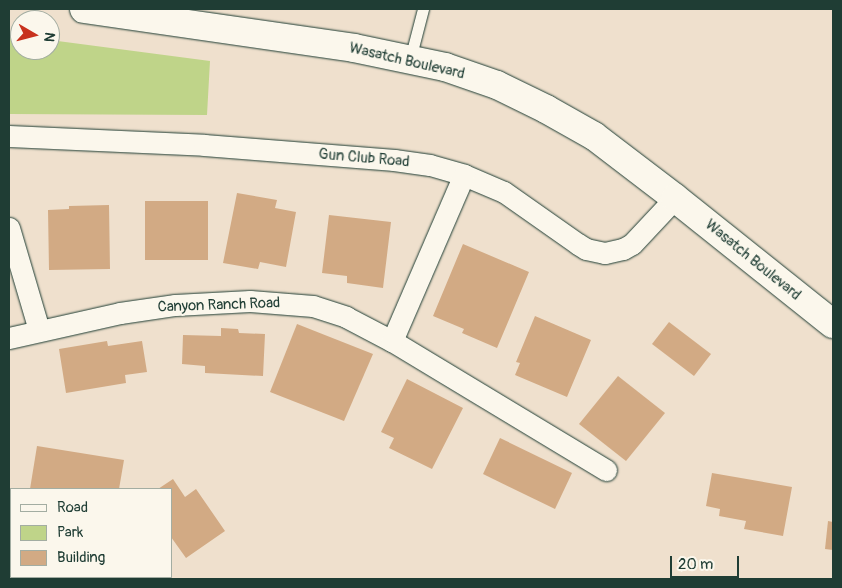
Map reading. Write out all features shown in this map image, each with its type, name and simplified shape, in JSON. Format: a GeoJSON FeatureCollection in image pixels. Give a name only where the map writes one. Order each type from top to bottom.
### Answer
{"type":"FeatureCollection","features":[{"type":"Feature","properties":{"kind":"street","name":"Wasatch Boulevard"},"geometry":{"type":"LineString","coordinates":[[84,9],[176,15],[410,59],[445,67],[488,82],[546,109],[594,136],[833,324]]}},
{"type":"Feature","properties":{"kind":"street","name":"Gun Club Road"},"geometry":{"type":"LineString","coordinates":[[9,136],[204,145],[394,160],[430,165],[464,175],[504,192],[578,244],[595,252],[614,252],[632,244],[675,198]]}},
{"type":"Feature","properties":{"kind":"street"},"geometry":{"type":"LineString","coordinates":[[392,341],[464,175]]}},
{"type":"Feature","properties":{"kind":"street"},"geometry":{"type":"LineString","coordinates":[[9,228],[40,330]]}},
{"type":"Feature","properties":{"kind":"street","name":"Canyon Ranch Road"},"geometry":{"type":"LineString","coordinates":[[9,338],[40,330],[159,307],[260,302],[296,303],[329,310],[392,341],[606,470]]}},
{"type":"Feature","properties":{"kind":"lane"},"geometry":{"type":"LineString","coordinates":[[410,59],[423,9]]}},
{"type":"Feature","properties":{"kind":"green space"},"geometry":{"type":"Polygon","coordinates":[[[9,35],[10,60],[60,60],[60,41],[210,61],[207,115],[9,114],[9,35]]]}},
{"type":"Feature","properties":{"kind":"building"},"geometry":{"type":"Polygon","coordinates":[[[237,193],[277,200],[275,208],[296,212],[286,267],[260,262],[258,269],[223,263],[237,193]]]}},
{"type":"Feature","properties":{"kind":"building"},"geometry":{"type":"Polygon","coordinates":[[[145,201],[208,201],[208,260],[145,260],[145,201]]]}},
{"type":"Feature","properties":{"kind":"building"},"geometry":{"type":"Polygon","coordinates":[[[109,205],[110,269],[49,270],[48,210],[69,209],[69,206],[109,205]]]}},
{"type":"Feature","properties":{"kind":"building"},"geometry":{"type":"Polygon","coordinates":[[[329,215],[391,222],[383,288],[347,283],[347,276],[322,273],[329,215]]]}},
{"type":"Feature","properties":{"kind":"building"},"geometry":{"type":"Polygon","coordinates":[[[463,244],[529,272],[497,348],[462,333],[464,329],[433,316],[463,244]]]}},
{"type":"Feature","properties":{"kind":"building"},"geometry":{"type":"Polygon","coordinates":[[[535,316],[591,340],[567,397],[515,375],[520,363],[516,362],[535,316]]]}},
{"type":"Feature","properties":{"kind":"building"},"geometry":{"type":"Polygon","coordinates":[[[669,322],[711,354],[694,376],[652,344],[669,322]]]}},
{"type":"Feature","properties":{"kind":"building"},"geometry":{"type":"Polygon","coordinates":[[[297,324],[373,354],[344,421],[270,392],[297,324]]]}},
{"type":"Feature","properties":{"kind":"building"},"geometry":{"type":"Polygon","coordinates":[[[221,328],[238,329],[239,333],[265,334],[263,376],[205,373],[205,366],[182,364],[183,335],[221,336],[221,328]]]}},
{"type":"Feature","properties":{"kind":"building"},"geometry":{"type":"Polygon","coordinates":[[[107,341],[108,346],[142,341],[147,372],[125,375],[126,383],[66,393],[59,349],[107,341]]]}},
{"type":"Feature","properties":{"kind":"building"},"geometry":{"type":"Polygon","coordinates":[[[618,376],[665,413],[626,461],[579,424],[618,376]]]}},
{"type":"Feature","properties":{"kind":"building"},"geometry":{"type":"Polygon","coordinates":[[[407,379],[463,408],[432,469],[389,448],[394,438],[381,432],[407,379]]]}},
{"type":"Feature","properties":{"kind":"building"},"geometry":{"type":"Polygon","coordinates":[[[500,438],[572,473],[555,509],[483,474],[500,438]]]}},
{"type":"Feature","properties":{"kind":"building"},"geometry":{"type":"Polygon","coordinates":[[[37,446],[124,460],[119,488],[30,488],[37,446]]]}},
{"type":"Feature","properties":{"kind":"building"},"geometry":{"type":"Polygon","coordinates":[[[712,473],[792,487],[783,536],[744,529],[746,521],[719,516],[720,509],[706,506],[712,473]]]}},
{"type":"Feature","properties":{"kind":"building"},"geometry":{"type":"Polygon","coordinates":[[[173,479],[185,497],[196,489],[225,531],[186,558],[172,538],[172,488],[160,488],[173,479]]]}},
{"type":"Feature","properties":{"kind":"building"},"geometry":{"type":"Polygon","coordinates":[[[828,521],[833,522],[833,550],[825,549],[828,521]]]}},
{"type":"Feature","properties":{"kind":"building"},"geometry":{"type":"Polygon","coordinates":[[[9,548],[10,578],[32,578],[9,579],[9,548]]]}}]}
